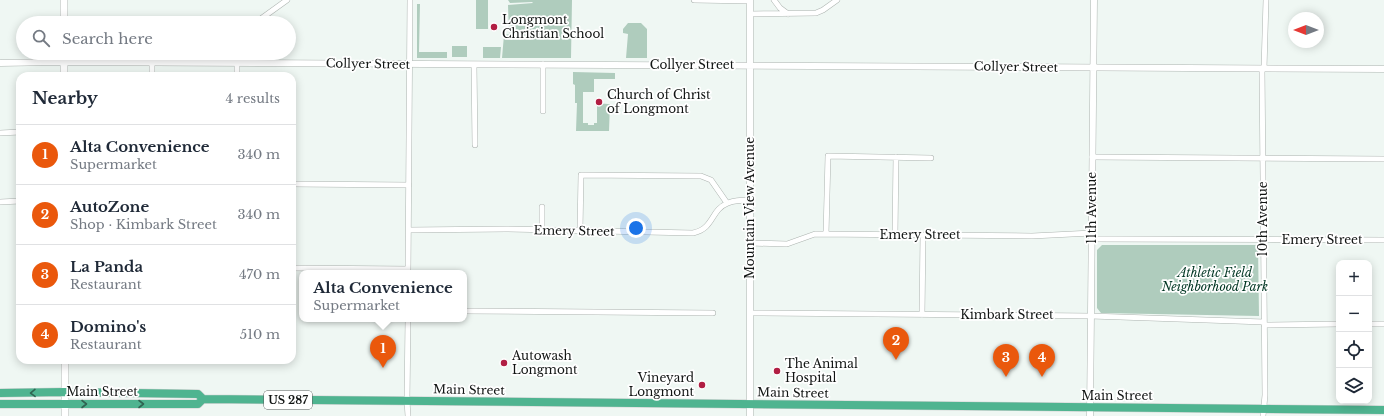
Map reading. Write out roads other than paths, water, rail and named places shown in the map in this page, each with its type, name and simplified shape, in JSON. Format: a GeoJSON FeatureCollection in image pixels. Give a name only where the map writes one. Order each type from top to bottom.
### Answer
{"type":"FeatureCollection","features":[{"type":"Feature","properties":{"kind":"highway","name":"Main Street"},"geometry":{"type":"LineString","coordinates":[[0,393],[65,392],[198,394],[203,399],[750,405],[1090,412],[1262,413],[1384,410]]}},
{"type":"Feature","properties":{"kind":"highway","name":"Main Street"},"geometry":{"type":"LineString","coordinates":[[0,404],[198,404],[203,399]]}},
{"type":"Feature","properties":{"kind":"main road"},"geometry":{"type":"LineString","coordinates":[[64,0],[64,16]]}},
{"type":"Feature","properties":{"kind":"main road"},"geometry":{"type":"LineString","coordinates":[[64,62],[64,72]]}},
{"type":"Feature","properties":{"kind":"main road"},"geometry":{"type":"LineString","coordinates":[[65,364],[65,416]]}},
{"type":"Feature","properties":{"kind":"street"},"geometry":{"type":"LineString","coordinates":[[265,16],[287,0]]}},
{"type":"Feature","properties":{"kind":"street"},"geometry":{"type":"LineString","coordinates":[[408,270],[410,0]]}},
{"type":"Feature","properties":{"kind":"street"},"geometry":{"type":"LineString","coordinates":[[694,0],[750,0]]}},
{"type":"Feature","properties":{"kind":"street","name":"Mountain View Avenue"},"geometry":{"type":"LineString","coordinates":[[750,0],[750,416]]}},
{"type":"Feature","properties":{"kind":"street"},"geometry":{"type":"LineString","coordinates":[[774,0],[780,8],[788,14]]}},
{"type":"Feature","properties":{"kind":"street"},"geometry":{"type":"LineString","coordinates":[[750,14],[816,13],[824,10],[837,0]]}},
{"type":"Feature","properties":{"kind":"street","name":"11th Avenue"},"geometry":{"type":"LineString","coordinates":[[1090,412],[1094,0]]}},
{"type":"Feature","properties":{"kind":"street","name":"10th Avenue"},"geometry":{"type":"LineString","coordinates":[[1262,413],[1264,395],[1264,323],[1262,157],[1263,69],[1266,0]]}},
{"type":"Feature","properties":{"kind":"street","name":"Collyer Street"},"geometry":{"type":"LineString","coordinates":[[0,63],[543,64],[1384,69]]}},
{"type":"Feature","properties":{"kind":"street"},"geometry":{"type":"LineString","coordinates":[[152,63],[152,72]]}},
{"type":"Feature","properties":{"kind":"street"},"geometry":{"type":"LineString","coordinates":[[237,63],[237,72]]}},
{"type":"Feature","properties":{"kind":"street"},"geometry":{"type":"LineString","coordinates":[[543,64],[543,111]]}},
{"type":"Feature","properties":{"kind":"street"},"geometry":{"type":"LineString","coordinates":[[474,65],[476,145]]}},
{"type":"Feature","properties":{"kind":"street"},"geometry":{"type":"LineString","coordinates":[[0,133],[16,132]]}},
{"type":"Feature","properties":{"kind":"street"},"geometry":{"type":"LineString","coordinates":[[826,234],[828,156],[931,158]]}},
{"type":"Feature","properties":{"kind":"street"},"geometry":{"type":"LineString","coordinates":[[895,234],[896,157]]}},
{"type":"Feature","properties":{"kind":"street"},"geometry":{"type":"LineString","coordinates":[[1092,157],[1384,159]]}},
{"type":"Feature","properties":{"kind":"street"},"geometry":{"type":"LineString","coordinates":[[580,230],[581,175],[701,176],[711,180],[727,203],[738,200],[750,200]]}},
{"type":"Feature","properties":{"kind":"street"},"geometry":{"type":"LineString","coordinates":[[296,184],[409,185]]}},
{"type":"Feature","properties":{"kind":"street"},"geometry":{"type":"LineString","coordinates":[[0,202],[16,201]]}},
{"type":"Feature","properties":{"kind":"street","name":"Emery Street"},"geometry":{"type":"LineString","coordinates":[[409,230],[580,230],[693,233],[700,232],[706,228],[716,212],[727,203]]}},
{"type":"Feature","properties":{"kind":"street"},"geometry":{"type":"LineString","coordinates":[[542,207],[542,230]]}},
{"type":"Feature","properties":{"kind":"street","name":"Emery Street"},"geometry":{"type":"LineString","coordinates":[[750,243],[787,244],[815,234],[1092,236],[1263,240],[1384,240]]}},
{"type":"Feature","properties":{"kind":"street"},"geometry":{"type":"LineString","coordinates":[[922,315],[923,235]]}},
{"type":"Feature","properties":{"kind":"street"},"geometry":{"type":"LineString","coordinates":[[296,268],[369,270]]}},
{"type":"Feature","properties":{"kind":"street"},"geometry":{"type":"LineString","coordinates":[[467,311],[713,313]]}},
{"type":"Feature","properties":{"kind":"street","name":"Kimbark Street"},"geometry":{"type":"LineString","coordinates":[[750,313],[1091,316],[1264,323],[1336,324]]}},
{"type":"Feature","properties":{"kind":"street"},"geometry":{"type":"LineString","coordinates":[[408,322],[408,416]]}},
{"type":"Feature","properties":{"kind":"street"},"geometry":{"type":"LineString","coordinates":[[1372,324],[1384,324]]}},
{"type":"Feature","properties":{"kind":"place","name":"Longmont Christian School"},"geometry":{"type":"Point","coordinates":[494,27]}},
{"type":"Feature","properties":{"kind":"place","name":"Church of Christ of Longmont"},"geometry":{"type":"Point","coordinates":[599,102]}},
{"type":"Feature","properties":{"kind":"place","name":"AutoZone"},"geometry":{"type":"Point","coordinates":[896,360]}},
{"type":"Feature","properties":{"kind":"place","name":"Autowash Longmont"},"geometry":{"type":"Point","coordinates":[504,363]}},
{"type":"Feature","properties":{"kind":"place","name":"Alta Convenience"},"geometry":{"type":"Point","coordinates":[383,368]}},
{"type":"Feature","properties":{"kind":"place","name":"The Animal Hospital"},"geometry":{"type":"Point","coordinates":[777,371]}},
{"type":"Feature","properties":{"kind":"place","name":"La Panda"},"geometry":{"type":"Point","coordinates":[1006,377]}},
{"type":"Feature","properties":{"kind":"place","name":"Domino's"},"geometry":{"type":"Point","coordinates":[1042,377]}},
{"type":"Feature","properties":{"kind":"place","name":"Vineyard Longmont"},"geometry":{"type":"Point","coordinates":[702,385]}},
{"type":"Feature","properties":{"kind":"park label","name":"Athletic Field Neighborhood Park"},"geometry":{"type":"Point","coordinates":[1215,280]}}]}
